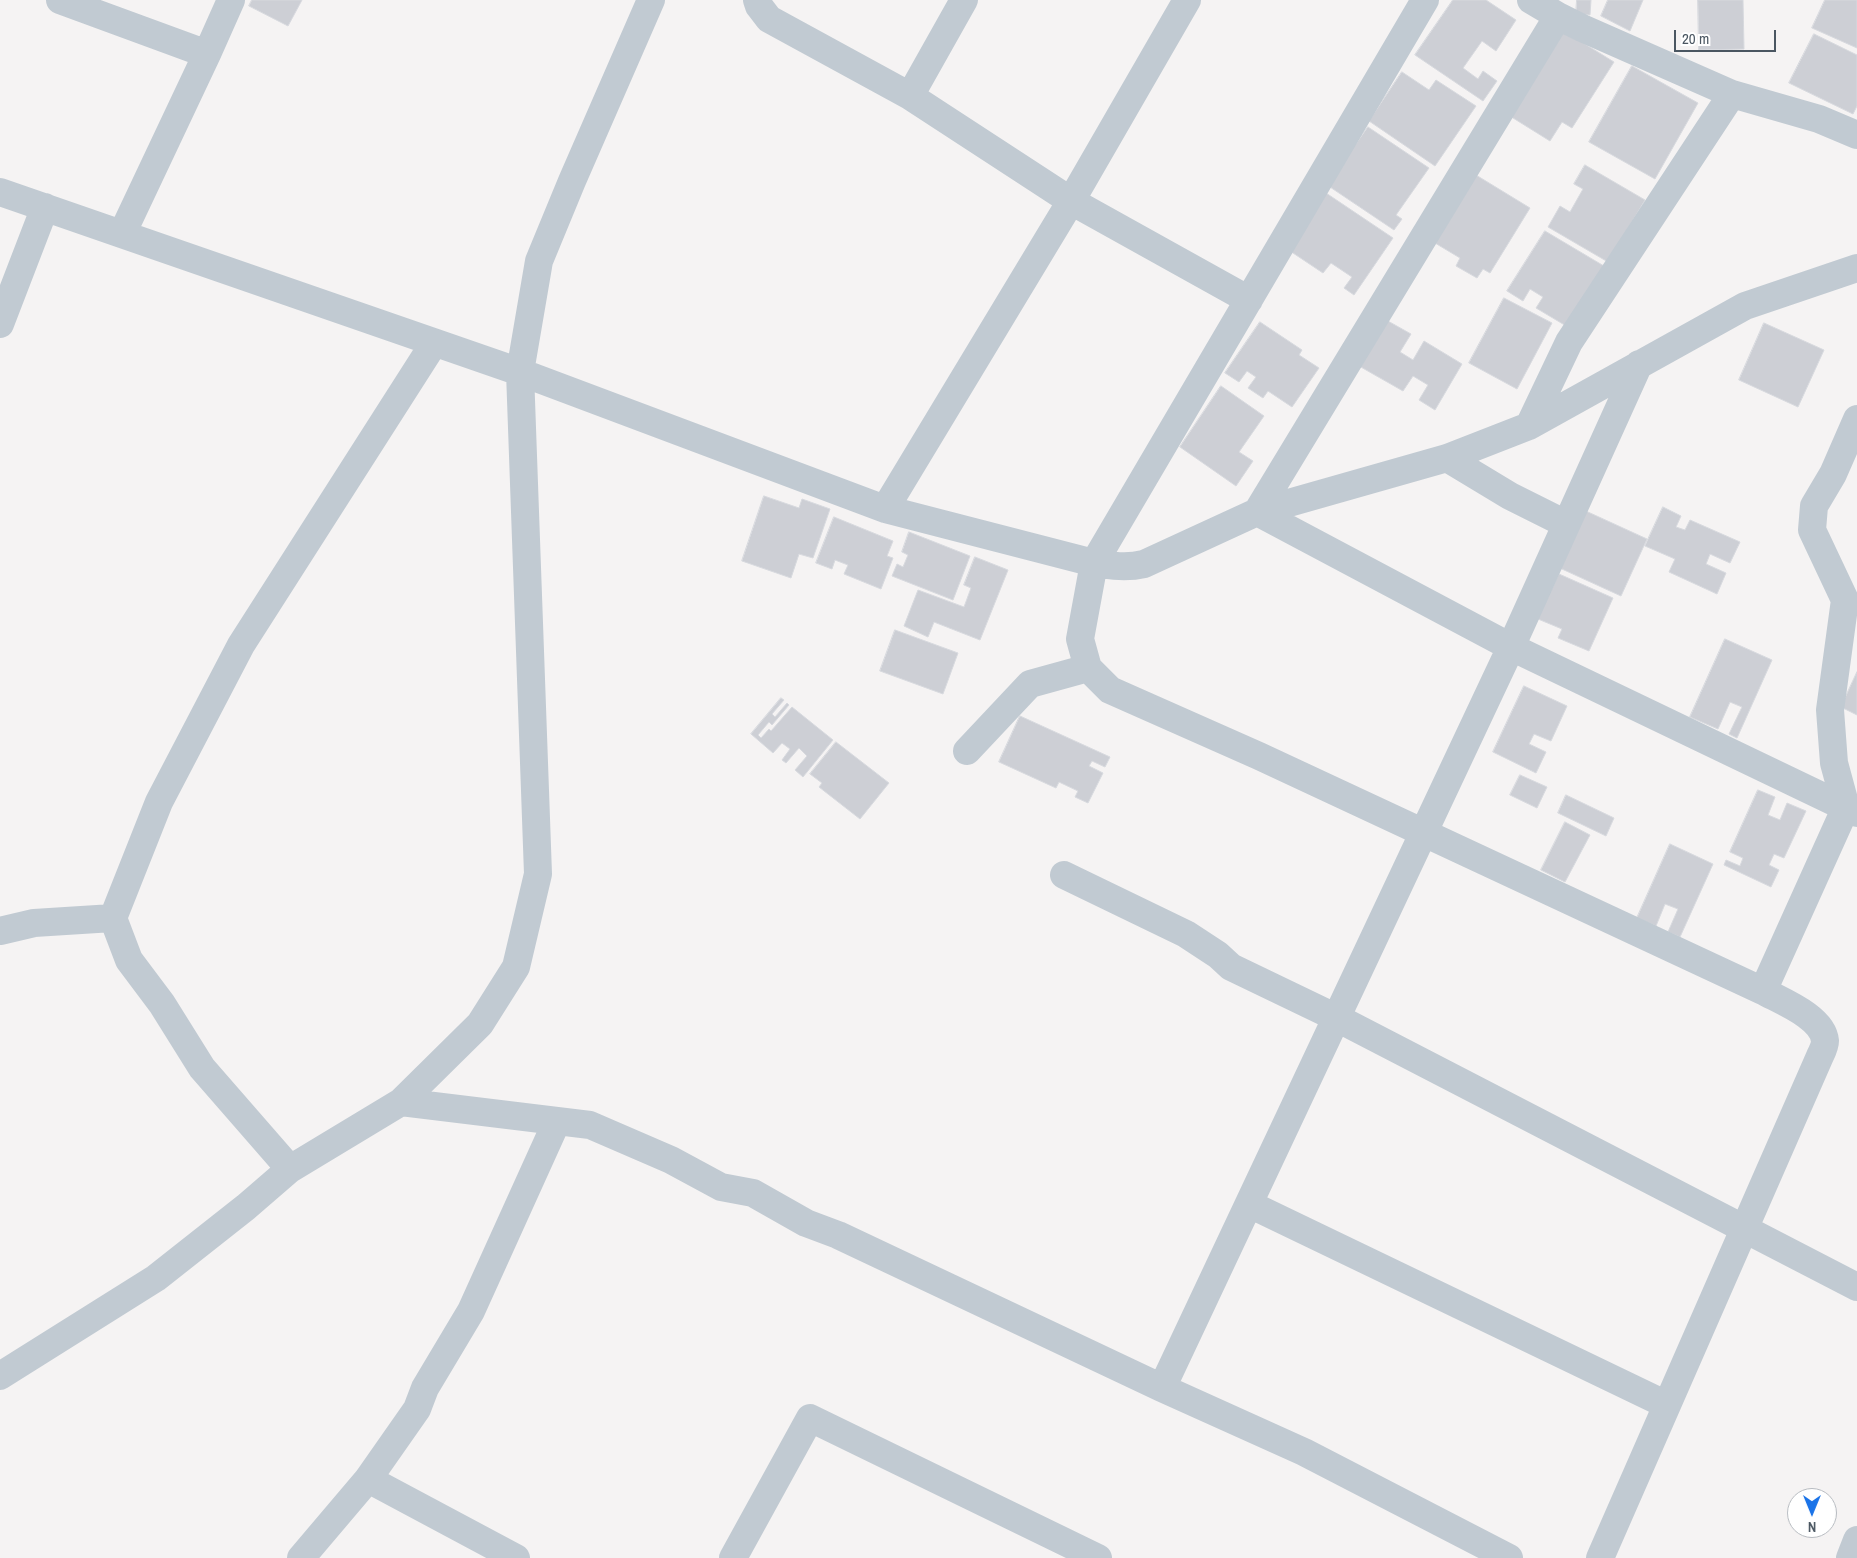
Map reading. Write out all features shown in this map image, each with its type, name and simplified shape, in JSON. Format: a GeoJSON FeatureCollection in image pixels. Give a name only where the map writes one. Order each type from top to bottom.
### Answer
{"type":"FeatureCollection","features":[{"type":"Feature","properties":{"kind":"street"},"geometry":{"type":"LineString","coordinates":[[60,0],[207,54]]}},
{"type":"Feature","properties":{"kind":"street"},"geometry":{"type":"LineString","coordinates":[[122,234],[231,0]]}},
{"type":"Feature","properties":{"kind":"street"},"geometry":{"type":"LineString","coordinates":[[0,1376],[156,1278],[246,1207],[290,1169],[401,1102],[480,1024],[516,967],[538,874],[520,372],[539,261],[651,0]]}},
{"type":"Feature","properties":{"kind":"street"},"geometry":{"type":"LineString","coordinates":[[757,0],[768,19],[910,96],[1071,201],[1249,300]]}},
{"type":"Feature","properties":{"kind":"street"},"geometry":{"type":"LineString","coordinates":[[910,96],[964,0]]}},
{"type":"Feature","properties":{"kind":"street"},"geometry":{"type":"LineString","coordinates":[[885,510],[1071,201],[1187,0]]}},
{"type":"Feature","properties":{"kind":"street"},"geometry":{"type":"LineString","coordinates":[[1531,0],[1558,16],[1732,94],[1819,119],[1857,136]]}},
{"type":"Feature","properties":{"kind":"street"},"geometry":{"type":"LineString","coordinates":[[1418,1],[1249,300],[1094,562],[1080,639],[1088,668],[1110,690],[1424,832],[1763,991],[1810,1016],[1822,1032],[1825,1042],[1820,1056],[1600,1558]]}},
{"type":"Feature","properties":{"kind":"street"},"geometry":{"type":"LineString","coordinates":[[1257,512],[1558,16]]}},
{"type":"Feature","properties":{"kind":"street"},"geometry":{"type":"LineString","coordinates":[[1529,426],[1569,342],[1732,94]]}},
{"type":"Feature","properties":{"kind":"street"},"geometry":{"type":"LineString","coordinates":[[0,192],[434,344],[520,372],[885,510],[1116,566],[1144,564],[1257,512],[1447,458],[1529,426],[1745,306],[1857,268]]}},
{"type":"Feature","properties":{"kind":"street"},"geometry":{"type":"LineString","coordinates":[[0,324],[45,207]]}},
{"type":"Feature","properties":{"kind":"street"},"geometry":{"type":"LineString","coordinates":[[290,1169],[202,1068],[162,1004],[129,960],[113,918],[159,802],[241,645],[434,344]]}},
{"type":"Feature","properties":{"kind":"street"},"geometry":{"type":"LineString","coordinates":[[1162,1388],[1511,647],[1638,364]]}},
{"type":"Feature","properties":{"kind":"street"},"geometry":{"type":"LineString","coordinates":[[1763,991],[1851,810],[1834,763],[1830,710],[1845,600],[1812,530],[1814,506],[1832,474],[1857,419]]}},
{"type":"Feature","properties":{"kind":"street"},"geometry":{"type":"LineString","coordinates":[[1447,458],[1510,496],[1566,524]]}},
{"type":"Feature","properties":{"kind":"street"},"geometry":{"type":"LineString","coordinates":[[1257,512],[1511,647],[1851,810]]}},
{"type":"Feature","properties":{"kind":"street"},"geometry":{"type":"LineString","coordinates":[[967,751],[1030,684],[1088,668]]}},
{"type":"Feature","properties":{"kind":"street"},"geometry":{"type":"LineString","coordinates":[[1064,875],[1186,934],[1218,955],[1231,967],[1337,1018],[1857,1287]]}},
{"type":"Feature","properties":{"kind":"street"},"geometry":{"type":"LineString","coordinates":[[0,931],[34,923],[113,918]]}},
{"type":"Feature","properties":{"kind":"street"},"geometry":{"type":"LineString","coordinates":[[401,1102],[590,1125],[671,1160],[721,1186],[753,1193],[806,1223],[838,1235],[1162,1388],[1304,1452],[1509,1558]]}},
{"type":"Feature","properties":{"kind":"street"},"geometry":{"type":"LineString","coordinates":[[301,1558],[368,1479],[417,1409],[425,1388],[471,1311],[558,1121]]}},
{"type":"Feature","properties":{"kind":"street"},"geometry":{"type":"LineString","coordinates":[[1249,1204],[1666,1405]]}},
{"type":"Feature","properties":{"kind":"street"},"geometry":{"type":"LineString","coordinates":[[733,1558],[810,1418],[1098,1558]]}},
{"type":"Feature","properties":{"kind":"street"},"geometry":{"type":"LineString","coordinates":[[368,1479],[516,1558]]}},
{"type":"Feature","properties":{"kind":"street"},"geometry":{"type":"LineString","coordinates":[[1850,1558],[1857,1540]]}},
{"type":"Feature","properties":{"kind":"building"},"geometry":{"type":"Polygon","coordinates":[[[252,0],[302,0],[288,26],[249,6],[252,0]]]}},
{"type":"Feature","properties":{"kind":"building"},"geometry":{"type":"Polygon","coordinates":[[[1453,0],[1486,0],[1516,20],[1496,51],[1482,41],[1463,68],[1478,79],[1483,71],[1497,81],[1483,101],[1415,55],[1453,0]]]}},
{"type":"Feature","properties":{"kind":"building"},"geometry":{"type":"Polygon","coordinates":[[[1577,0],[1591,0],[1590,15],[1576,14],[1577,0]]]}},
{"type":"Feature","properties":{"kind":"building"},"geometry":{"type":"Polygon","coordinates":[[[1608,0],[1643,0],[1630,31],[1601,16],[1608,0]]]}},
{"type":"Feature","properties":{"kind":"building"},"geometry":{"type":"Polygon","coordinates":[[[1698,0],[1743,0],[1744,49],[1699,50],[1698,0]]]}},
{"type":"Feature","properties":{"kind":"building"},"geometry":{"type":"Polygon","coordinates":[[[1825,0],[1857,0],[1857,48],[1812,28],[1825,0]]]}},
{"type":"Feature","properties":{"kind":"building"},"geometry":{"type":"Polygon","coordinates":[[[1559,28],[1614,62],[1572,128],[1562,122],[1550,141],[1505,113],[1559,28]]]}},
{"type":"Feature","properties":{"kind":"building"},"geometry":{"type":"Polygon","coordinates":[[[1814,34],[1857,55],[1857,106],[1853,114],[1789,83],[1814,34]]]}},
{"type":"Feature","properties":{"kind":"building"},"geometry":{"type":"Polygon","coordinates":[[[1632,66],[1698,103],[1655,179],[1589,142],[1632,66]]]}},
{"type":"Feature","properties":{"kind":"building"},"geometry":{"type":"Polygon","coordinates":[[[1402,72],[1429,90],[1436,80],[1476,106],[1435,166],[1369,121],[1402,72]]]}},
{"type":"Feature","properties":{"kind":"building"},"geometry":{"type":"Polygon","coordinates":[[[1368,127],[1429,168],[1396,215],[1402,219],[1394,230],[1327,185],[1368,127]]]}},
{"type":"Feature","properties":{"kind":"building"},"geometry":{"type":"Polygon","coordinates":[[[1585,165],[1645,200],[1608,262],[1548,227],[1560,206],[1570,212],[1583,189],[1574,184],[1585,165]]]}},
{"type":"Feature","properties":{"kind":"building"},"geometry":{"type":"Polygon","coordinates":[[[1471,172],[1530,208],[1490,273],[1483,269],[1477,278],[1456,266],[1460,258],[1430,240],[1471,172]]]}},
{"type":"Feature","properties":{"kind":"building"},"geometry":{"type":"Polygon","coordinates":[[[1326,193],[1393,238],[1354,295],[1344,288],[1352,277],[1331,263],[1323,273],[1287,249],[1326,193]]]}},
{"type":"Feature","properties":{"kind":"building"},"geometry":{"type":"Polygon","coordinates":[[[1545,231],[1609,269],[1573,330],[1536,308],[1543,297],[1530,289],[1523,301],[1507,291],[1545,231]]]}},
{"type":"Feature","properties":{"kind":"building"},"geometry":{"type":"Polygon","coordinates":[[[1504,298],[1552,323],[1517,389],[1469,363],[1504,298]]]}},
{"type":"Feature","properties":{"kind":"building"},"geometry":{"type":"Polygon","coordinates":[[[1379,316],[1411,334],[1400,352],[1413,360],[1424,341],[1462,364],[1435,410],[1419,400],[1428,385],[1413,376],[1403,391],[1352,362],[1379,316]]]}},
{"type":"Feature","properties":{"kind":"building"},"geometry":{"type":"Polygon","coordinates":[[[1260,322],[1302,350],[1299,355],[1319,368],[1292,407],[1268,391],[1263,398],[1248,388],[1256,377],[1247,371],[1239,382],[1225,373],[1260,322]]]}},
{"type":"Feature","properties":{"kind":"building"},"geometry":{"type":"Polygon","coordinates":[[[1764,323],[1824,350],[1798,407],[1739,380],[1764,323]]]}},
{"type":"Feature","properties":{"kind":"building"},"geometry":{"type":"Polygon","coordinates":[[[1221,386],[1264,416],[1239,452],[1253,461],[1236,486],[1180,447],[1221,386]]]}},
{"type":"Feature","properties":{"kind":"building"},"geometry":{"type":"Polygon","coordinates":[[[764,496],[799,508],[802,499],[830,509],[813,558],[799,554],[791,578],[742,561],[764,496]]]}},
{"type":"Feature","properties":{"kind":"building"},"geometry":{"type":"Polygon","coordinates":[[[1577,507],[1647,539],[1621,596],[1551,564],[1577,507]]]}},
{"type":"Feature","properties":{"kind":"building"},"geometry":{"type":"Polygon","coordinates":[[[1663,507],[1681,516],[1676,527],[1685,530],[1690,520],[1740,542],[1730,563],[1710,554],[1706,564],[1726,573],[1717,594],[1669,572],[1675,559],[1645,546],[1663,507]]]}},
{"type":"Feature","properties":{"kind":"building"},"geometry":{"type":"Polygon","coordinates":[[[834,517],[893,541],[887,556],[893,558],[881,589],[844,574],[848,565],[835,560],[832,569],[816,563],[834,517]]]}},
{"type":"Feature","properties":{"kind":"building"},"geometry":{"type":"Polygon","coordinates":[[[909,532],[970,556],[953,600],[892,576],[897,564],[903,567],[908,555],[902,552],[909,532]]]}},
{"type":"Feature","properties":{"kind":"building"},"geometry":{"type":"Polygon","coordinates":[[[975,557],[1008,570],[980,640],[934,622],[928,637],[904,626],[918,590],[964,607],[971,588],[964,585],[975,557]]]}},
{"type":"Feature","properties":{"kind":"building"},"geometry":{"type":"Polygon","coordinates":[[[1559,574],[1613,598],[1589,651],[1558,638],[1562,629],[1538,619],[1559,574]]]}},
{"type":"Feature","properties":{"kind":"building"},"geometry":{"type":"Polygon","coordinates":[[[895,630],[958,653],[943,694],[880,671],[895,630]]]}},
{"type":"Feature","properties":{"kind":"building"},"geometry":{"type":"Polygon","coordinates":[[[1725,639],[1772,660],[1737,738],[1729,734],[1742,707],[1730,702],[1718,729],[1690,717],[1725,639]]]}},
{"type":"Feature","properties":{"kind":"building"},"geometry":{"type":"Polygon","coordinates":[[[1857,672],[1857,715],[1841,707],[1857,672]]]}},
{"type":"Feature","properties":{"kind":"building"},"geometry":{"type":"Polygon","coordinates":[[[1524,686],[1567,706],[1551,741],[1534,734],[1529,744],[1546,752],[1536,773],[1493,752],[1524,686]]]}},
{"type":"Feature","properties":{"kind":"building"},"geometry":{"type":"Polygon","coordinates":[[[781,698],[784,700],[772,714],[775,717],[787,703],[789,705],[772,725],[769,722],[758,735],[761,738],[769,729],[771,731],[792,707],[833,740],[803,777],[795,770],[807,756],[799,748],[786,763],[782,760],[790,749],[782,743],[773,753],[751,734],[781,698]]]}},
{"type":"Feature","properties":{"kind":"building"},"geometry":{"type":"Polygon","coordinates":[[[1020,716],[1110,757],[1105,767],[1092,761],[1089,766],[1103,773],[1088,803],[1075,797],[1078,791],[1059,782],[1056,788],[999,762],[1020,716]]]}},
{"type":"Feature","properties":{"kind":"building"},"geometry":{"type":"Polygon","coordinates":[[[836,742],[889,783],[860,819],[819,787],[822,783],[810,774],[836,742]]]}},
{"type":"Feature","properties":{"kind":"building"},"geometry":{"type":"Polygon","coordinates":[[[1520,775],[1547,787],[1537,808],[1510,795],[1520,775]]]}},
{"type":"Feature","properties":{"kind":"building"},"geometry":{"type":"Polygon","coordinates":[[[1758,790],[1775,797],[1768,815],[1780,820],[1787,803],[1806,811],[1784,858],[1774,854],[1769,865],[1779,870],[1771,887],[1724,865],[1726,860],[1740,866],[1743,858],[1730,852],[1758,790]]]}},
{"type":"Feature","properties":{"kind":"building"},"geometry":{"type":"Polygon","coordinates":[[[1566,795],[1614,818],[1606,836],[1558,813],[1566,795]]]}},
{"type":"Feature","properties":{"kind":"building"},"geometry":{"type":"Polygon","coordinates":[[[1565,822],[1590,835],[1565,882],[1541,870],[1565,822]]]}},
{"type":"Feature","properties":{"kind":"building"},"geometry":{"type":"Polygon","coordinates":[[[1670,844],[1713,864],[1680,937],[1668,932],[1678,909],[1665,904],[1656,926],[1637,918],[1670,844]]]}}]}
